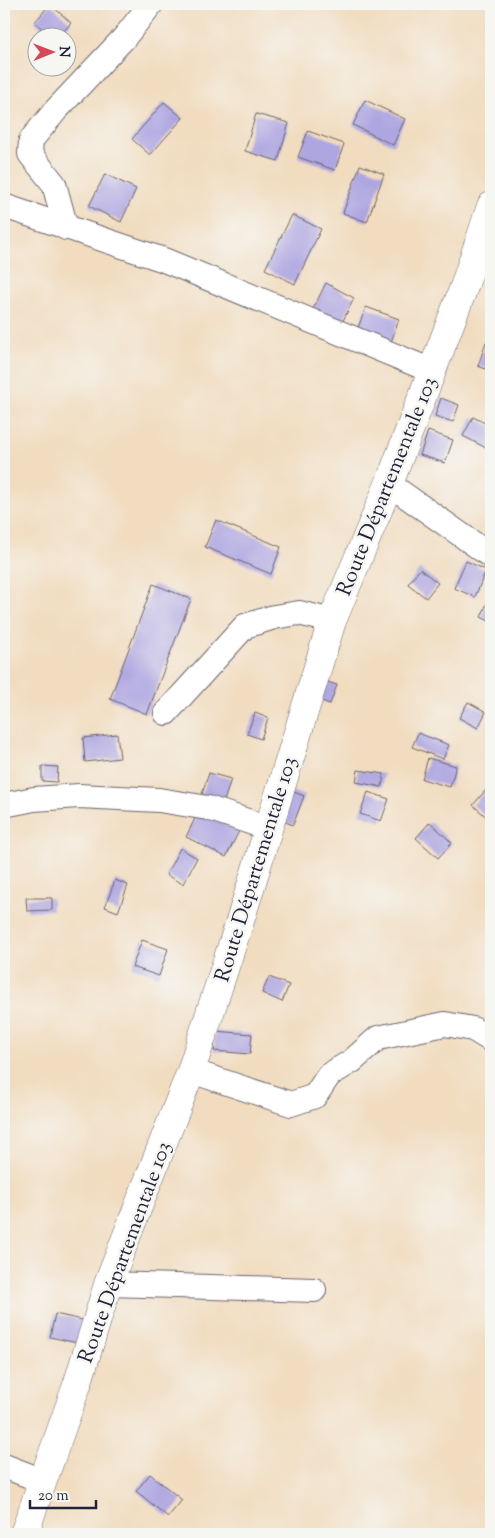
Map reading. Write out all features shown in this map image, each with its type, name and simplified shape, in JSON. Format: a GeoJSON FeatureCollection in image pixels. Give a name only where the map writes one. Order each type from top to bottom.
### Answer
{"type":"FeatureCollection","features":[{"type":"Feature","properties":{"kind":"main road","name":"Route Départementale 103"},"geometry":{"type":"LineString","coordinates":[[24,1534],[77,1385],[108,1284],[191,1071],[242,918],[332,621],[389,484],[489,222]]}},
{"type":"Feature","properties":{"kind":"street"},"geometry":{"type":"LineString","coordinates":[[66,228],[54,184],[30,154],[32,140],[56,110],[124,38],[151,4]]}},
{"type":"Feature","properties":{"kind":"street"},"geometry":{"type":"LineString","coordinates":[[4,206],[164,260],[432,371]]}},
{"type":"Feature","properties":{"kind":"street"},"geometry":{"type":"LineString","coordinates":[[389,484],[491,556]]}},
{"type":"Feature","properties":{"kind":"street"},"geometry":{"type":"LineString","coordinates":[[166,713],[245,626],[274,617],[299,614],[332,621]]}},
{"type":"Feature","properties":{"kind":"street"},"geometry":{"type":"LineString","coordinates":[[4,805],[79,796],[159,800],[208,808],[268,828]]}},
{"type":"Feature","properties":{"kind":"street"},"geometry":{"type":"LineString","coordinates":[[191,1071],[291,1104],[315,1096],[328,1075],[352,1060],[378,1038],[445,1024],[473,1029],[491,1040]]}},
{"type":"Feature","properties":{"kind":"street"},"geometry":{"type":"LineString","coordinates":[[108,1284],[314,1290]]}},
{"type":"Feature","properties":{"kind":"street"},"geometry":{"type":"LineString","coordinates":[[4,1466],[43,1481]]}},
{"type":"Feature","properties":{"kind":"building"},"geometry":{"type":"Polygon","coordinates":[[[50,4],[71,23],[67,28],[41,28],[35,22],[50,4]]]}},
{"type":"Feature","properties":{"kind":"building"},"geometry":{"type":"Polygon","coordinates":[[[365,100],[405,119],[393,145],[353,125],[365,100]]]}},
{"type":"Feature","properties":{"kind":"building"},"geometry":{"type":"Polygon","coordinates":[[[164,102],[183,118],[150,155],[132,139],[164,102]]]}},
{"type":"Feature","properties":{"kind":"building"},"geometry":{"type":"Polygon","coordinates":[[[256,114],[289,123],[278,161],[245,151],[256,114]]]}},
{"type":"Feature","properties":{"kind":"building"},"geometry":{"type":"Polygon","coordinates":[[[308,131],[344,144],[335,170],[298,157],[308,131]]]}},
{"type":"Feature","properties":{"kind":"building"},"geometry":{"type":"Polygon","coordinates":[[[360,165],[384,174],[367,222],[343,213],[360,165]]]}},
{"type":"Feature","properties":{"kind":"building"},"geometry":{"type":"Polygon","coordinates":[[[105,174],[136,189],[121,222],[89,206],[105,174]]]}},
{"type":"Feature","properties":{"kind":"building"},"geometry":{"type":"Polygon","coordinates":[[[292,215],[321,229],[295,284],[265,269],[292,215]]]}},
{"type":"Feature","properties":{"kind":"building"},"geometry":{"type":"Polygon","coordinates":[[[326,283],[354,298],[339,329],[310,315],[326,283]]]}},
{"type":"Feature","properties":{"kind":"building"},"geometry":{"type":"Polygon","coordinates":[[[366,307],[399,319],[390,345],[356,333],[366,307]]]}},
{"type":"Feature","properties":{"kind":"building"},"geometry":{"type":"Polygon","coordinates":[[[486,342],[491,344],[491,371],[478,366],[486,342]]]}},
{"type":"Feature","properties":{"kind":"building"},"geometry":{"type":"Polygon","coordinates":[[[441,398],[459,405],[453,422],[435,416],[441,398]]]}},
{"type":"Feature","properties":{"kind":"building"},"geometry":{"type":"Polygon","coordinates":[[[473,417],[491,426],[490,450],[463,436],[473,417]]]}},
{"type":"Feature","properties":{"kind":"building"},"geometry":{"type":"Polygon","coordinates":[[[428,431],[453,440],[445,463],[420,455],[428,431]]]}},
{"type":"Feature","properties":{"kind":"building"},"geometry":{"type":"Polygon","coordinates":[[[216,520],[281,547],[271,574],[205,547],[216,520]]]}},
{"type":"Feature","properties":{"kind":"building"},"geometry":{"type":"Polygon","coordinates":[[[466,561],[486,570],[475,597],[454,588],[466,561]]]}},
{"type":"Feature","properties":{"kind":"building"},"geometry":{"type":"Polygon","coordinates":[[[420,569],[438,583],[426,598],[408,584],[420,569]]]}},
{"type":"Feature","properties":{"kind":"building"},"geometry":{"type":"Polygon","coordinates":[[[153,584],[191,599],[147,714],[110,699],[153,584]]]}},
{"type":"Feature","properties":{"kind":"building"},"geometry":{"type":"Polygon","coordinates":[[[489,599],[491,600],[491,622],[481,617],[489,599]]]}},
{"type":"Feature","properties":{"kind":"building"},"geometry":{"type":"Polygon","coordinates":[[[318,679],[337,685],[330,704],[311,697],[318,679]]]}},
{"type":"Feature","properties":{"kind":"building"},"geometry":{"type":"Polygon","coordinates":[[[468,702],[486,712],[478,728],[459,718],[468,702]]]}},
{"type":"Feature","properties":{"kind":"building"},"geometry":{"type":"Polygon","coordinates":[[[255,713],[268,718],[261,739],[247,734],[255,713]]]}},
{"type":"Feature","properties":{"kind":"building"},"geometry":{"type":"Polygon","coordinates":[[[418,733],[449,745],[443,759],[412,747],[418,733]]]}},
{"type":"Feature","properties":{"kind":"building"},"geometry":{"type":"Polygon","coordinates":[[[117,734],[120,758],[85,762],[83,738],[117,734]]]}},
{"type":"Feature","properties":{"kind":"building"},"geometry":{"type":"Polygon","coordinates":[[[428,758],[456,766],[450,787],[422,779],[428,758]]]}},
{"type":"Feature","properties":{"kind":"building"},"geometry":{"type":"Polygon","coordinates":[[[42,766],[58,767],[57,782],[42,781],[42,766]]]}},
{"type":"Feature","properties":{"kind":"building"},"geometry":{"type":"Polygon","coordinates":[[[358,770],[384,774],[382,787],[356,782],[358,770]]]}},
{"type":"Feature","properties":{"kind":"building"},"geometry":{"type":"Polygon","coordinates":[[[209,773],[231,779],[224,801],[202,794],[209,773]]]}},
{"type":"Feature","properties":{"kind":"building"},"geometry":{"type":"Polygon","coordinates":[[[491,784],[491,821],[473,805],[491,784]]]}},
{"type":"Feature","properties":{"kind":"building"},"geometry":{"type":"Polygon","coordinates":[[[284,788],[304,796],[293,825],[273,817],[284,788]]]}},
{"type":"Feature","properties":{"kind":"building"},"geometry":{"type":"Polygon","coordinates":[[[368,792],[389,799],[381,821],[360,814],[368,792]]]}},
{"type":"Feature","properties":{"kind":"building"},"geometry":{"type":"Polygon","coordinates":[[[199,810],[240,829],[226,857],[186,837],[199,810]]]}},
{"type":"Feature","properties":{"kind":"building"},"geometry":{"type":"Polygon","coordinates":[[[430,822],[452,843],[438,858],[416,838],[430,822]]]}},
{"type":"Feature","properties":{"kind":"building"},"geometry":{"type":"Polygon","coordinates":[[[180,848],[197,858],[183,884],[166,875],[180,848]]]}},
{"type":"Feature","properties":{"kind":"building"},"geometry":{"type":"Polygon","coordinates":[[[115,880],[128,885],[118,912],[105,907],[115,880]]]}},
{"type":"Feature","properties":{"kind":"building"},"geometry":{"type":"Polygon","coordinates":[[[26,898],[52,898],[52,910],[27,911],[26,898]]]}},
{"type":"Feature","properties":{"kind":"building"},"geometry":{"type":"Polygon","coordinates":[[[142,940],[168,949],[159,976],[132,967],[142,940]]]}},
{"type":"Feature","properties":{"kind":"building"},"geometry":{"type":"Polygon","coordinates":[[[269,977],[289,985],[282,1002],[262,993],[269,977]]]}},
{"type":"Feature","properties":{"kind":"building"},"geometry":{"type":"Polygon","coordinates":[[[215,1031],[252,1034],[250,1054],[214,1051],[215,1031]]]}},
{"type":"Feature","properties":{"kind":"building"},"geometry":{"type":"Polygon","coordinates":[[[55,1314],[87,1321],[82,1344],[50,1337],[55,1314]]]}},
{"type":"Feature","properties":{"kind":"building"},"geometry":{"type":"Polygon","coordinates":[[[150,1474],[182,1500],[168,1517],[136,1491],[150,1474]]]}}]}
